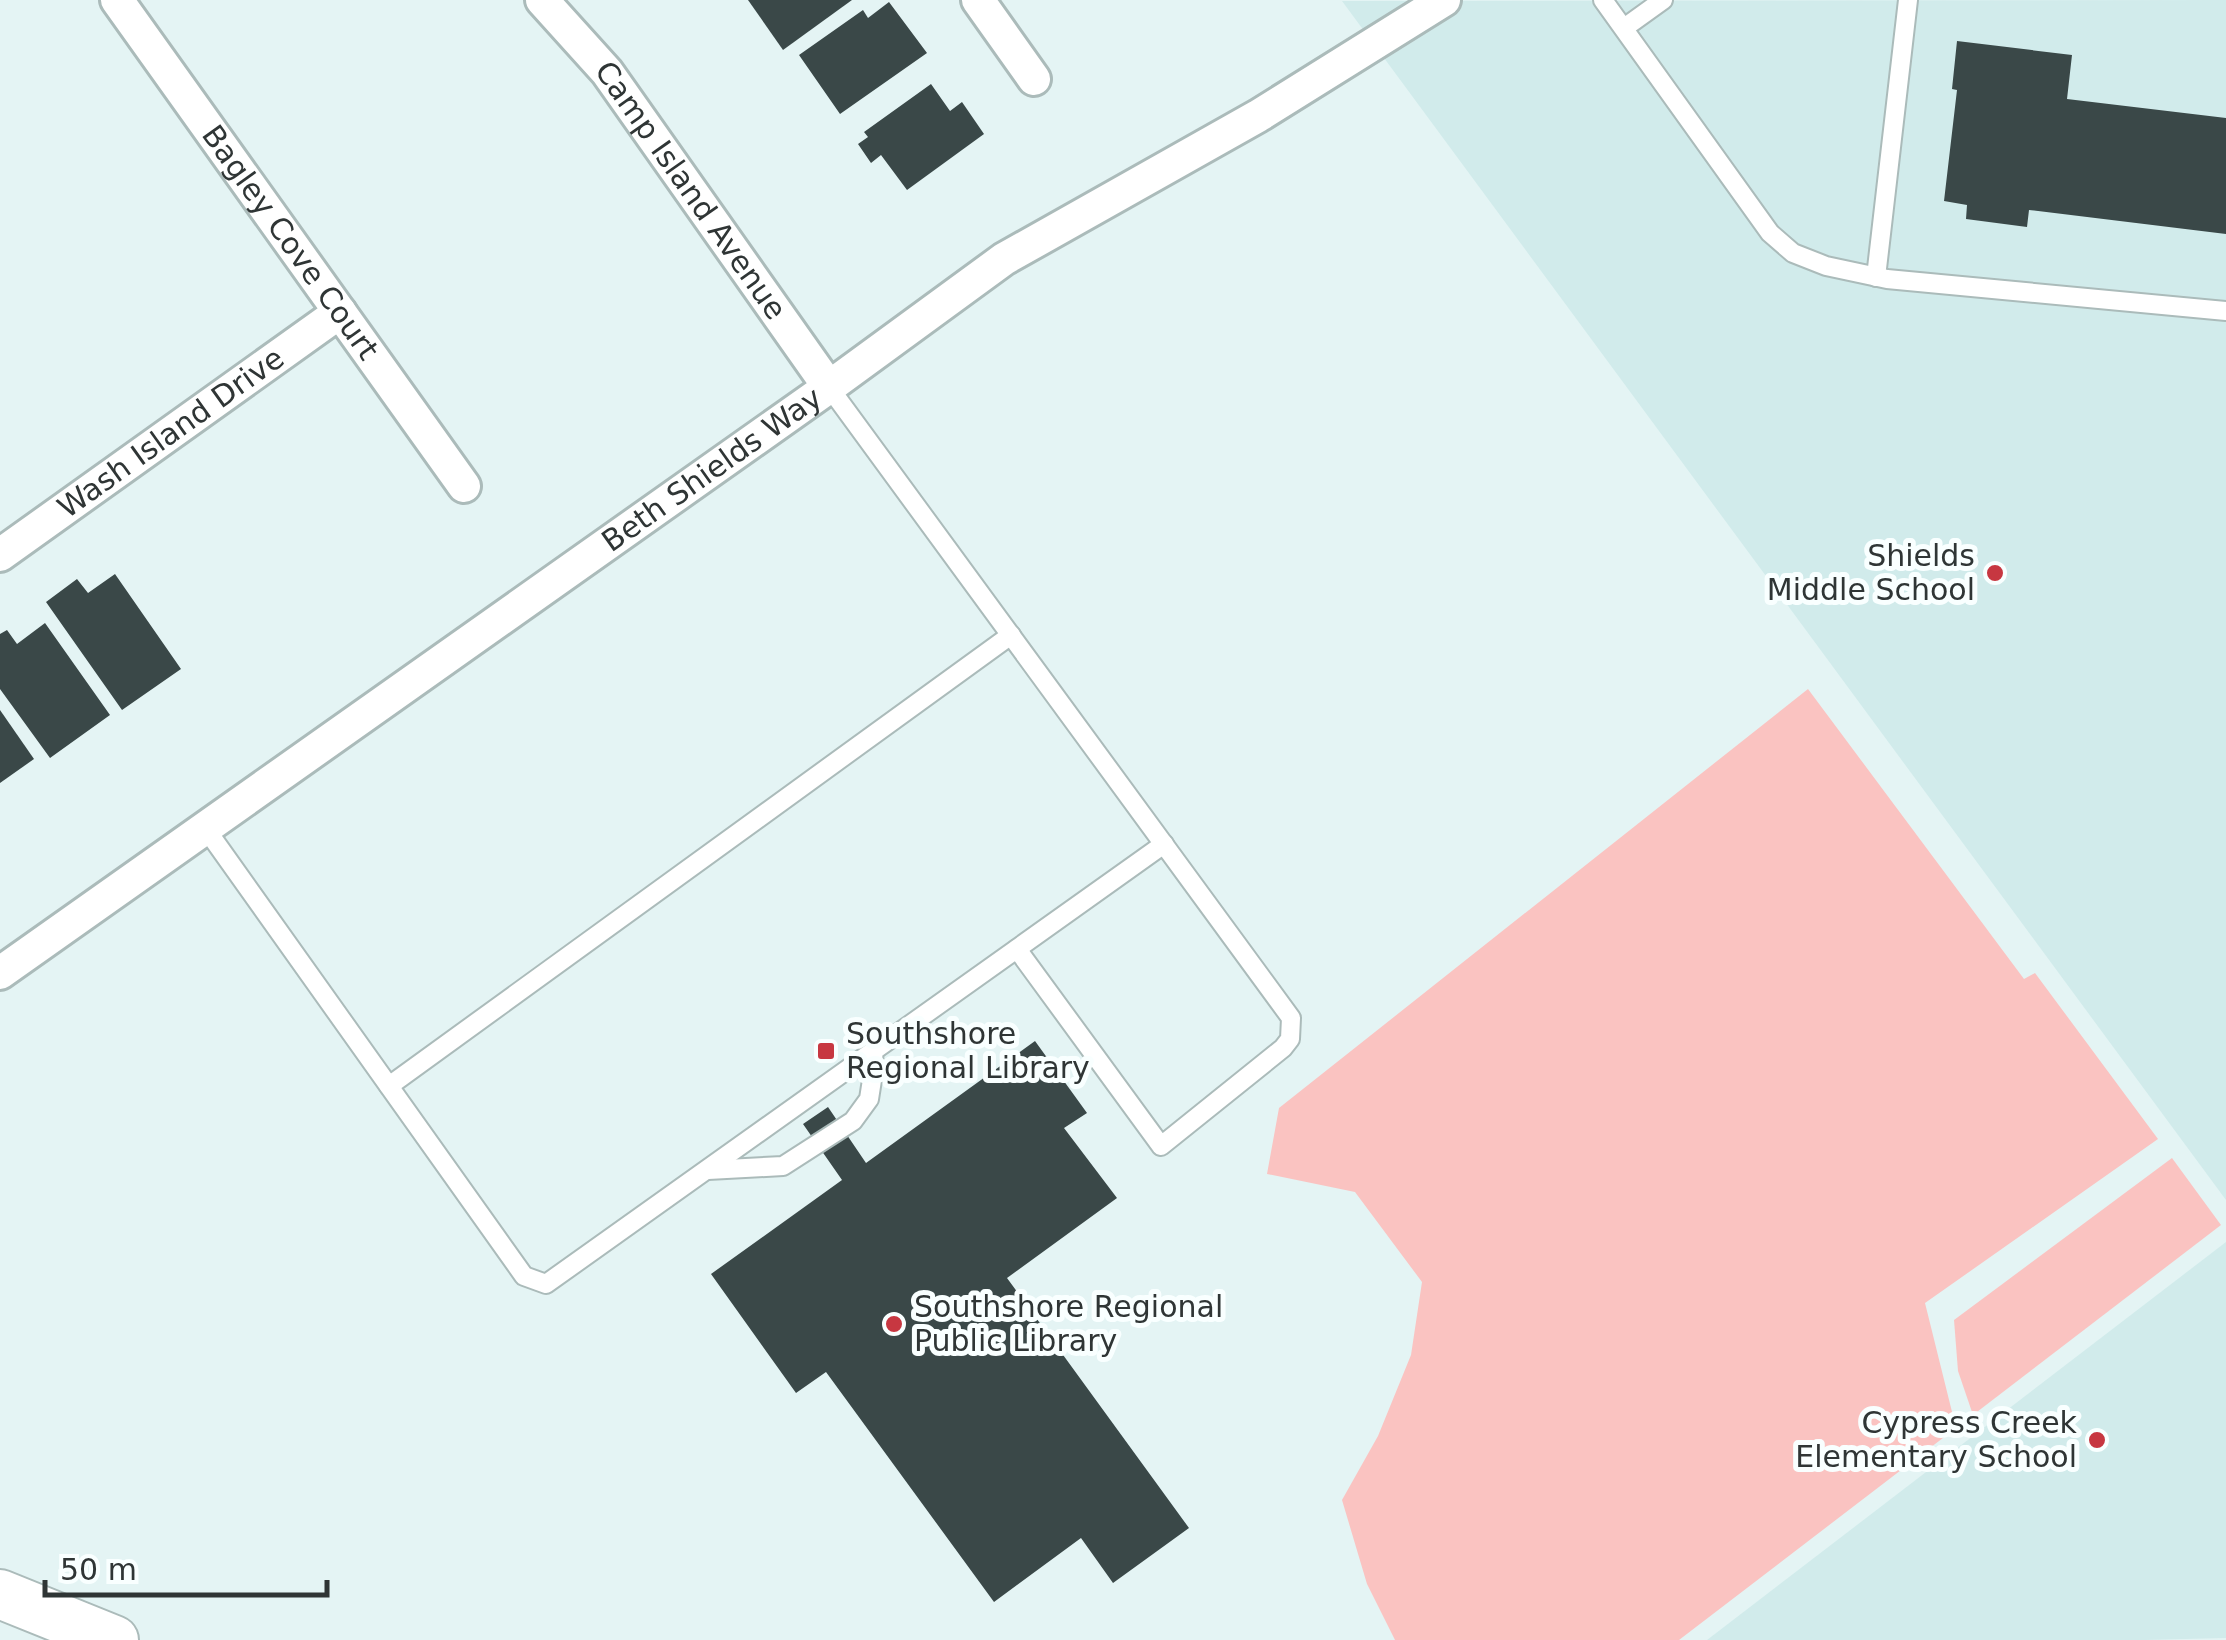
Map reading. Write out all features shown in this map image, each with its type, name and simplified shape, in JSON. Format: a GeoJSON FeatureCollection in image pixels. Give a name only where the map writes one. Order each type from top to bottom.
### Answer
{"type":"FeatureCollection","features":[{"type":"Feature","properties":{"kind":"street","name":"Bagley Cove Court"},"geometry":{"type":"LineString","coordinates":[[117,0],[464,486]]}},
{"type":"Feature","properties":{"kind":"street","name":"Camp Island Avenue"},"geometry":{"type":"LineString","coordinates":[[542,0],[607,72],[828,388]]}},
{"type":"Feature","properties":{"kind":"street"},"geometry":{"type":"LineString","coordinates":[[978,0],[1034,79]]}},
{"type":"Feature","properties":{"kind":"street","name":"Beth Shields Way"},"geometry":{"type":"LineString","coordinates":[[0,973],[828,388],[1004,258],[1258,116],[1444,0]]}},
{"type":"Feature","properties":{"kind":"street","name":"Wash Island Drive"},"geometry":{"type":"LineString","coordinates":[[0,555],[340,312]]}},
{"type":"Feature","properties":{"kind":"street"},"geometry":{"type":"LineString","coordinates":[[0,1594],[114,1640]]}},
{"type":"Feature","properties":{"kind":"lane"},"geometry":{"type":"LineString","coordinates":[[1603,0],[1770,232],[1793,253],[1826,266],[1876,276],[2226,311]]}},
{"type":"Feature","properties":{"kind":"lane"},"geometry":{"type":"LineString","coordinates":[[1624,28],[1663,0]]}},
{"type":"Feature","properties":{"kind":"lane"},"geometry":{"type":"LineString","coordinates":[[1876,276],[1908,0]]}},
{"type":"Feature","properties":{"kind":"lane"},"geometry":{"type":"LineString","coordinates":[[828,388],[1292,1018],[1290,1039],[1161,1146],[1017,949]]}},
{"type":"Feature","properties":{"kind":"lane"},"geometry":{"type":"LineString","coordinates":[[389,1086],[1012,635]]}},
{"type":"Feature","properties":{"kind":"lane"},"geometry":{"type":"LineString","coordinates":[[206,828],[524,1276],[546,1284],[1164,844]]}},
{"type":"Feature","properties":{"kind":"lane"},"geometry":{"type":"LineString","coordinates":[[707,1170],[783,1166],[853,1121],[869,1098],[873,1052]]}},
{"type":"Feature","properties":{"kind":"shaded area","name":"Shields Middle School"},"geometry":{"type":"Polygon","coordinates":[[[2226,0],[2226,1200],[1342,1],[2226,0]]]}},
{"type":"Feature","properties":{"kind":"shaded area"},"geometry":{"type":"Polygon","coordinates":[[[1808,689],[2024,979],[2035,973],[2158,1139],[1925,1303],[1956,1428],[1679,1640],[1395,1640],[1367,1584],[1342,1500],[1378,1436],[1411,1355],[1422,1282],[1355,1192],[1267,1174],[1279,1108],[1808,689]]]}},
{"type":"Feature","properties":{"kind":"shaded area"},"geometry":{"type":"Polygon","coordinates":[[[2172,1158],[2221,1225],[1973,1415],[1958,1371],[1954,1320],[2172,1158]]]}},
{"type":"Feature","properties":{"kind":"shaded area","name":"Cypress Creek Elementary School"},"geometry":{"type":"Polygon","coordinates":[[[2226,1242],[2226,1638],[1707,1640],[2226,1242]]]}},
{"type":"Feature","properties":{"kind":"building"},"geometry":{"type":"Polygon","coordinates":[[[748,0],[852,0],[783,50],[748,0]]]}},
{"type":"Feature","properties":{"kind":"building"},"geometry":{"type":"Polygon","coordinates":[[[889,2],[927,53],[840,114],[799,55],[863,10],[868,18],[889,2]]]}},
{"type":"Feature","properties":{"kind":"building"},"geometry":{"type":"Polygon","coordinates":[[[1957,41],[2072,55],[2067,99],[2226,118],[2226,234],[2029,210],[2027,227],[1966,219],[1967,205],[1944,201],[1957,90],[1952,89],[1957,41]]]}},
{"type":"Feature","properties":{"kind":"building"},"geometry":{"type":"Polygon","coordinates":[[[931,84],[950,111],[962,102],[984,134],[907,190],[881,155],[871,163],[858,144],[868,137],[864,132],[931,84]]]}},
{"type":"Feature","properties":{"kind":"building"},"geometry":{"type":"Polygon","coordinates":[[[115,574],[181,669],[122,710],[46,602],[77,579],[88,593],[115,574]]]}},
{"type":"Feature","properties":{"kind":"building"},"geometry":{"type":"Polygon","coordinates":[[[45,623],[110,715],[50,758],[0,689],[0,634],[7,630],[17,644],[45,623]]]}},
{"type":"Feature","properties":{"kind":"building"},"geometry":{"type":"Polygon","coordinates":[[[0,710],[34,759],[0,783],[0,710]]]}},
{"type":"Feature","properties":{"kind":"building","name":"Southshore Regional Public Library"},"geometry":{"type":"Polygon","coordinates":[[[1035,1041],[1087,1113],[1064,1128],[1117,1198],[1007,1278],[1189,1528],[1113,1583],[1081,1538],[994,1602],[826,1372],[796,1393],[711,1274],[842,1180],[803,1124],[828,1107],[866,1163],[1035,1041]]]}},
{"type":"Feature","properties":{"kind":"place","name":"Shields Middle School"},"geometry":{"type":"Point","coordinates":[1995,573]}},
{"type":"Feature","properties":{"kind":"place","name":"Southshore Regional Library"},"geometry":{"type":"Point","coordinates":[826,1051]}},
{"type":"Feature","properties":{"kind":"place","name":"Southshore Regional Public Library"},"geometry":{"type":"Point","coordinates":[894,1324]}},
{"type":"Feature","properties":{"kind":"place","name":"Cypress Creek Elementary School"},"geometry":{"type":"Point","coordinates":[2097,1440]}}]}
